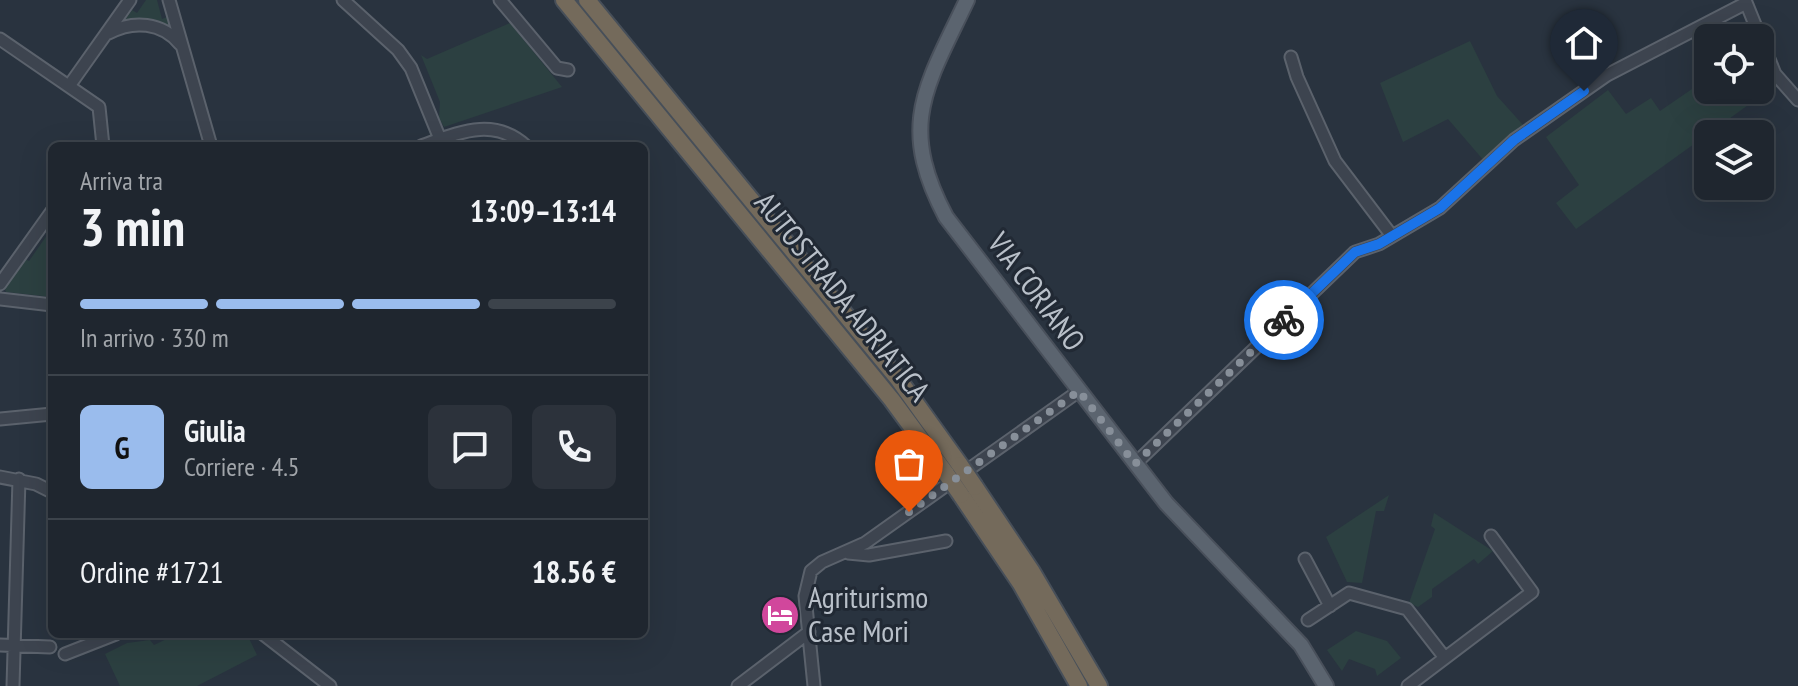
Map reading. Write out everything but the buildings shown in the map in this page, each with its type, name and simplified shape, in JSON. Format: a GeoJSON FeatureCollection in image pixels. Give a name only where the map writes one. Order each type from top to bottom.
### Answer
{"type":"FeatureCollection","features":[{"type":"Feature","properties":{"kind":"highway","name":"AUTOSTRADA ADRIATICA"},"geometry":{"type":"LineString","coordinates":[[564,0],[892,400],[954,470]]}},
{"type":"Feature","properties":{"kind":"highway","name":"AUTOSTRADA ADRIATICA"},"geometry":{"type":"LineString","coordinates":[[587,0],[899,380],[968,491],[1079,686]]}},
{"type":"Feature","properties":{"kind":"highway","name":"AUTOSTRADA ADRIATICA"},"geometry":{"type":"LineString","coordinates":[[968,491],[1032,572],[1099,686]]}},
{"type":"Feature","properties":{"kind":"main road","name":"VIA CORIANO"},"geometry":{"type":"LineString","coordinates":[[967,0],[924,102],[919,129],[920,152],[927,178],[946,217],[1135,464],[1203,545],[1301,645],[1326,686]]}},
{"type":"Feature","properties":{"kind":"street"},"geometry":{"type":"LineString","coordinates":[[69,86],[130,0]]}},
{"type":"Feature","properties":{"kind":"street"},"geometry":{"type":"LineString","coordinates":[[169,0],[210,142]]}},
{"type":"Feature","properties":{"kind":"street"},"geometry":{"type":"LineString","coordinates":[[343,0],[398,50],[411,68],[440,139]]}},
{"type":"Feature","properties":{"kind":"street"},"geometry":{"type":"LineString","coordinates":[[500,0],[557,68],[568,70]]}},
{"type":"Feature","properties":{"kind":"street"},"geometry":{"type":"LineString","coordinates":[[1135,464],[1355,252],[1392,236],[1440,208],[1514,140],[1607,75],[1746,2],[1775,74],[1798,100]]}},
{"type":"Feature","properties":{"kind":"street"},"geometry":{"type":"LineString","coordinates":[[106,35],[130,25],[148,25],[166,31],[180,44]]}},
{"type":"Feature","properties":{"kind":"street"},"geometry":{"type":"LineString","coordinates":[[0,39],[99,107],[101,142]]}},
{"type":"Feature","properties":{"kind":"street"},"geometry":{"type":"LineString","coordinates":[[1291,57],[1335,161],[1392,236]]}},
{"type":"Feature","properties":{"kind":"street"},"geometry":{"type":"LineString","coordinates":[[432,142],[493,127],[522,142]]}},
{"type":"Feature","properties":{"kind":"street"},"geometry":{"type":"LineString","coordinates":[[0,284],[48,217]]}},
{"type":"Feature","properties":{"kind":"street"},"geometry":{"type":"LineString","coordinates":[[0,299],[48,305]]}},
{"type":"Feature","properties":{"kind":"street"},"geometry":{"type":"LineString","coordinates":[[814,686],[805,596],[811,571],[822,562],[847,553],[1079,391]]}},
{"type":"Feature","properties":{"kind":"street"},"geometry":{"type":"LineString","coordinates":[[0,419],[48,414]]}},
{"type":"Feature","properties":{"kind":"street"},"geometry":{"type":"LineString","coordinates":[[0,477],[19,479],[48,490]]}},
{"type":"Feature","properties":{"kind":"street"},"geometry":{"type":"LineString","coordinates":[[13,686],[19,479]]}},
{"type":"Feature","properties":{"kind":"street"},"geometry":{"type":"LineString","coordinates":[[1408,686],[1532,592],[1491,536]]}},
{"type":"Feature","properties":{"kind":"street"},"geometry":{"type":"LineString","coordinates":[[847,553],[869,555],[946,541]]}},
{"type":"Feature","properties":{"kind":"street"},"geometry":{"type":"LineString","coordinates":[[1305,559],[1330,606]]}},
{"type":"Feature","properties":{"kind":"street"},"geometry":{"type":"LineString","coordinates":[[1308,620],[1349,593],[1407,609],[1445,658]]}},
{"type":"Feature","properties":{"kind":"street"},"geometry":{"type":"LineString","coordinates":[[738,686],[809,632]]}},
{"type":"Feature","properties":{"kind":"street"},"geometry":{"type":"LineString","coordinates":[[65,654],[106,638]]}},
{"type":"Feature","properties":{"kind":"street"},"geometry":{"type":"LineString","coordinates":[[268,638],[330,686]]}},
{"type":"Feature","properties":{"kind":"street"},"geometry":{"type":"LineString","coordinates":[[0,645],[50,647]]}},
{"type":"Feature","properties":{"kind":"green space"},"geometry":{"type":"Polygon","coordinates":[[[146,0],[157,0],[162,19],[167,17],[171,27],[153,19],[125,20],[132,10],[137,13],[146,0]]]}},
{"type":"Feature","properties":{"kind":"green space"},"geometry":{"type":"Polygon","coordinates":[[[510,23],[562,87],[444,127],[439,118],[440,102],[421,55],[427,59],[510,23]]]}},
{"type":"Feature","properties":{"kind":"green space"},"geometry":{"type":"Polygon","coordinates":[[[1470,41],[1497,96],[1524,126],[1485,162],[1448,119],[1403,142],[1380,83],[1470,41]]]}},
{"type":"Feature","properties":{"kind":"green space"},"geometry":{"type":"Polygon","coordinates":[[[1694,88],[1694,104],[1750,104],[1727,120],[1694,120],[1694,144],[1576,229],[1556,203],[1579,185],[1546,137],[1608,90],[1626,114],[1651,98],[1660,111],[1694,88]]]}},
{"type":"Feature","properties":{"kind":"green space"},"geometry":{"type":"Polygon","coordinates":[[[48,234],[48,297],[6,292],[4,287],[25,259],[29,261],[48,234]]]}},
{"type":"Feature","properties":{"kind":"green space"},"geometry":{"type":"Polygon","coordinates":[[[1389,495],[1384,511],[1376,511],[1362,583],[1347,582],[1326,537],[1389,495]]]}},
{"type":"Feature","properties":{"kind":"green space"},"geometry":{"type":"Polygon","coordinates":[[[1434,513],[1493,551],[1478,564],[1474,559],[1432,589],[1432,597],[1418,607],[1409,603],[1435,529],[1431,526],[1434,513]]]}},
{"type":"Feature","properties":{"kind":"green space"},"geometry":{"type":"Polygon","coordinates":[[[1356,631],[1387,641],[1401,658],[1377,676],[1375,669],[1349,659],[1342,671],[1327,650],[1356,631]]]}},
{"type":"Feature","properties":{"kind":"green space"},"geometry":{"type":"Polygon","coordinates":[[[169,638],[249,638],[257,655],[197,686],[120,686],[105,654],[127,643],[150,640],[154,645],[169,638]]]}},
{"type":"Feature","properties":{"kind":"way so far"},"geometry":{"type":"LineString","coordinates":[[909,512],[1079,391],[1135,464],[1284,320]]}},
{"type":"Feature","properties":{"kind":"place","name":"Agriturismo Case Mori"},"geometry":{"type":"Point","coordinates":[780,615]}},
{"type":"Feature","properties":{"kind":"route"},"geometry":{"type":"LineString","coordinates":[[1284,320],[1355,252],[1379,244],[1440,208],[1514,140],[1584,91]]}}]}
